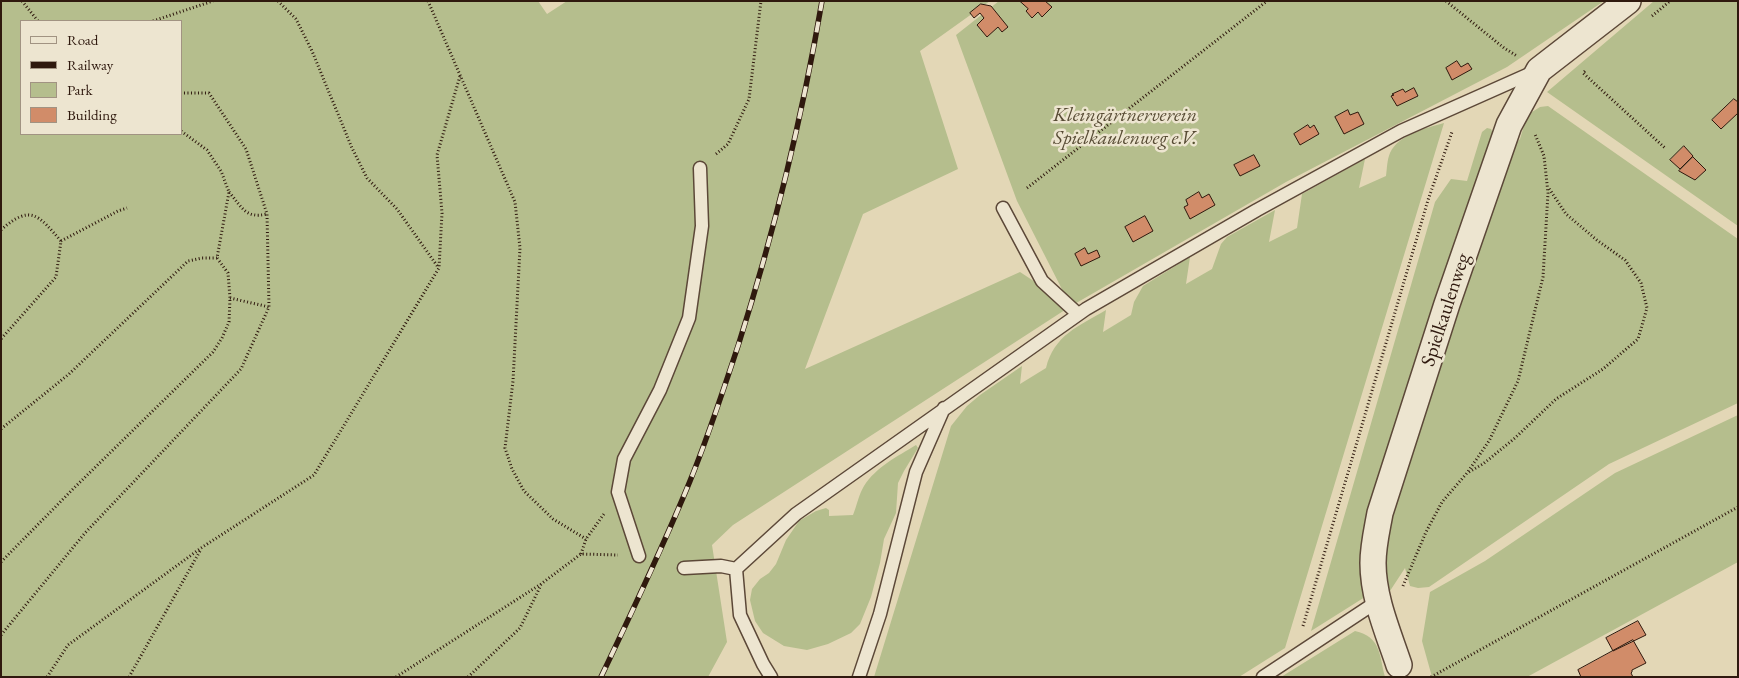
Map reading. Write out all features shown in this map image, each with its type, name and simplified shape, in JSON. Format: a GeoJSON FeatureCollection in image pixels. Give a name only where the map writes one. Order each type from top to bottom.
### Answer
{"type":"FeatureCollection","features":[{"type":"Feature","properties":{"kind":"street","name":"Spielkaulenweg"},"geometry":{"type":"LineString","coordinates":[[1400,665],[1378,602],[1373,566],[1374,546],[1380,513],[1509,125],[1539,70],[1628,1]]}},
{"type":"Feature","properties":{"kind":"lane"},"geometry":{"type":"LineString","coordinates":[[736,569],[796,514],[1078,314],[1257,210],[1401,132],[1539,70]]}},
{"type":"Feature","properties":{"kind":"lane"},"geometry":{"type":"LineString","coordinates":[[639,556],[618,492],[624,459],[660,390],[689,318],[702,226],[700,168]]}},
{"type":"Feature","properties":{"kind":"lane"},"geometry":{"type":"LineString","coordinates":[[1003,208],[1042,280],[1078,314]]}},
{"type":"Feature","properties":{"kind":"lane"},"geometry":{"type":"LineString","coordinates":[[859,677],[880,614],[916,472],[944,408]]}},
{"type":"Feature","properties":{"kind":"lane"},"geometry":{"type":"LineString","coordinates":[[684,568],[721,566],[736,569]]}},
{"type":"Feature","properties":{"kind":"lane"},"geometry":{"type":"LineString","coordinates":[[736,569],[740,615],[771,677]]}},
{"type":"Feature","properties":{"kind":"lane"},"geometry":{"type":"LineString","coordinates":[[1263,677],[1378,602]]}},
{"type":"Feature","properties":{"kind":"path"},"geometry":{"type":"LineString","coordinates":[[22,1],[37,20]]}},
{"type":"Feature","properties":{"kind":"path"},"geometry":{"type":"LineString","coordinates":[[156,20],[213,1]]}},
{"type":"Feature","properties":{"kind":"path"},"geometry":{"type":"LineString","coordinates":[[278,1],[296,19],[312,51],[352,148],[367,178],[397,208],[439,268]]}},
{"type":"Feature","properties":{"kind":"path"},"geometry":{"type":"LineString","coordinates":[[428,1],[515,202],[520,248],[513,381],[505,448],[512,469],[524,490],[553,518],[586,539]]}},
{"type":"Feature","properties":{"kind":"path"},"geometry":{"type":"LineString","coordinates":[[700,168],[728,144],[749,98],[762,1]]}},
{"type":"Feature","properties":{"kind":"path"},"geometry":{"type":"LineString","coordinates":[[1027,188],[1266,1]]}},
{"type":"Feature","properties":{"kind":"path"},"geometry":{"type":"LineString","coordinates":[[1446,1],[1504,48],[1539,70]]}},
{"type":"Feature","properties":{"kind":"path"},"geometry":{"type":"LineString","coordinates":[[1648,19],[1670,1]]}},
{"type":"Feature","properties":{"kind":"path"},"geometry":{"type":"LineString","coordinates":[[1590,67],[1583,73],[1665,148]]}},
{"type":"Feature","properties":{"kind":"path"},"geometry":{"type":"LineString","coordinates":[[47,677],[68,645],[201,548],[314,475],[439,268],[442,213],[438,155],[460,76]]}},
{"type":"Feature","properties":{"kind":"path"},"geometry":{"type":"LineString","coordinates":[[1,635],[85,533],[241,369],[269,307],[267,214],[246,149],[209,93],[182,93]]}},
{"type":"Feature","properties":{"kind":"path"},"geometry":{"type":"LineString","coordinates":[[1293,658],[1428,200],[1462,104]]}},
{"type":"Feature","properties":{"kind":"path"},"geometry":{"type":"LineString","coordinates":[[1378,602],[1403,587],[1426,532],[1442,502],[1467,474],[1489,441],[1518,381],[1543,277],[1548,186],[1544,156],[1533,130]]}},
{"type":"Feature","properties":{"kind":"path"},"geometry":{"type":"LineString","coordinates":[[182,132],[207,150],[221,171],[228,192],[247,213],[256,217],[267,214]]}},
{"type":"Feature","properties":{"kind":"path"},"geometry":{"type":"LineString","coordinates":[[1467,474],[1483,464],[1508,443],[1556,399],[1602,370],[1638,339],[1647,308],[1641,284],[1625,260],[1598,241],[1566,214],[1548,186]]}},
{"type":"Feature","properties":{"kind":"path"},"geometry":{"type":"LineString","coordinates":[[1,562],[213,352],[222,338],[229,322],[230,298],[228,273],[217,258],[228,192]]}},
{"type":"Feature","properties":{"kind":"path"},"geometry":{"type":"LineString","coordinates":[[61,241],[118,210],[128,208]]}},
{"type":"Feature","properties":{"kind":"path"},"geometry":{"type":"LineString","coordinates":[[1,230],[14,218],[29,214],[42,219],[61,241],[56,277],[1,339]]}},
{"type":"Feature","properties":{"kind":"path"},"geometry":{"type":"LineString","coordinates":[[1,429],[69,374],[188,261],[202,258],[217,258]]}},
{"type":"Feature","properties":{"kind":"path"},"geometry":{"type":"LineString","coordinates":[[230,298],[269,307]]}},
{"type":"Feature","properties":{"kind":"path"},"geometry":{"type":"LineString","coordinates":[[582,554],[586,539],[618,492]]}},
{"type":"Feature","properties":{"kind":"path"},"geometry":{"type":"LineString","coordinates":[[1432,676],[1738,507]]}},
{"type":"Feature","properties":{"kind":"path"},"geometry":{"type":"LineString","coordinates":[[129,677],[201,548]]}},
{"type":"Feature","properties":{"kind":"path"},"geometry":{"type":"LineString","coordinates":[[396,677],[541,584],[582,554],[639,556]]}},
{"type":"Feature","properties":{"kind":"path"},"geometry":{"type":"LineString","coordinates":[[468,677],[520,628],[541,584]]}},
{"type":"Feature","properties":{"kind":"green space","name":"Kleingärtnerverein Spielkaulenweg e.V."},"geometry":{"type":"Polygon","coordinates":[[[1,1],[538,1],[547,14],[567,1],[990,1],[920,51],[958,169],[863,214],[805,369],[1020,272],[1070,305],[1017,201],[956,35],[999,1],[1604,1],[1507,67],[1286,182],[1071,306],[733,525],[712,545],[727,642],[708,677],[1,677],[1,1]]]}},
{"type":"Feature","properties":{"kind":"green space"},"geometry":{"type":"Polygon","coordinates":[[[1654,1],[1738,1],[1738,226],[1547,92],[1654,1]]]}},
{"type":"Feature","properties":{"kind":"green space"},"geometry":{"type":"Polygon","coordinates":[[[1548,106],[1738,239],[1738,403],[1609,464],[1429,587],[1418,588],[1410,586],[1405,568],[1388,594],[1384,566],[1388,529],[1406,468],[1511,148],[1520,139],[1526,119],[1532,112],[1540,107],[1548,106]]]}},
{"type":"Feature","properties":{"kind":"green space"},"geometry":{"type":"Polygon","coordinates":[[[1444,123],[1285,648],[1239,677],[874,677],[951,426],[967,406],[1022,366],[1020,384],[1046,368],[1055,347],[1061,339],[1106,310],[1103,332],[1131,315],[1134,302],[1143,286],[1190,257],[1186,284],[1212,269],[1221,244],[1227,237],[1275,210],[1269,242],[1297,228],[1302,194],[1365,159],[1359,188],[1386,176],[1390,153],[1394,146],[1406,136],[1444,123]]]}},
{"type":"Feature","properties":{"kind":"green space"},"geometry":{"type":"Polygon","coordinates":[[[1487,128],[1491,129],[1493,133],[1492,141],[1365,597],[1311,631],[1435,202],[1451,179],[1467,181],[1482,132],[1487,128]]]}},
{"type":"Feature","properties":{"kind":"green space"},"geometry":{"type":"Polygon","coordinates":[[[1738,415],[1738,562],[1527,677],[1432,677],[1422,641],[1430,592],[1485,561],[1615,473],[1738,415]]]}},
{"type":"Feature","properties":{"kind":"green space"},"geometry":{"type":"Polygon","coordinates":[[[916,445],[918,448],[898,483],[896,513],[884,539],[871,597],[860,624],[851,633],[828,644],[807,650],[784,646],[763,633],[755,621],[750,600],[752,589],[776,564],[786,540],[799,521],[816,511],[826,508],[829,510],[829,516],[853,515],[861,492],[869,479],[888,462],[916,445]]]}},
{"type":"Feature","properties":{"kind":"green space"},"geometry":{"type":"Polygon","coordinates":[[[1355,631],[1370,637],[1378,648],[1385,677],[1281,677],[1355,631]]]}},
{"type":"Feature","properties":{"kind":"building"},"geometry":{"type":"Polygon","coordinates":[[[1020,1],[1045,1],[1052,7],[1042,17],[1038,12],[1032,18],[1026,11],[1028,9],[1020,1]]]}},
{"type":"Feature","properties":{"kind":"building"},"geometry":{"type":"Polygon","coordinates":[[[981,4],[991,6],[1008,27],[1002,32],[998,27],[987,37],[977,25],[984,18],[980,13],[974,18],[970,13],[981,4]]]}},
{"type":"Feature","properties":{"kind":"building"},"geometry":{"type":"Polygon","coordinates":[[[1457,61],[1461,67],[1468,63],[1472,69],[1452,80],[1446,68],[1457,61]]]}},
{"type":"Feature","properties":{"kind":"building"},"geometry":{"type":"Polygon","coordinates":[[[1414,88],[1418,96],[1397,106],[1391,96],[1394,95],[1392,94],[1403,89],[1405,92],[1414,88]]]}},
{"type":"Feature","properties":{"kind":"building"},"geometry":{"type":"Polygon","coordinates":[[[1734,99],[1738,102],[1738,113],[1721,129],[1712,120],[1734,99]]]}},
{"type":"Feature","properties":{"kind":"building"},"geometry":{"type":"Polygon","coordinates":[[[1348,110],[1350,115],[1358,112],[1364,124],[1344,134],[1335,117],[1348,110]]]}},
{"type":"Feature","properties":{"kind":"building"},"geometry":{"type":"Polygon","coordinates":[[[1308,125],[1310,128],[1314,125],[1319,134],[1300,145],[1294,134],[1308,125]]]}},
{"type":"Feature","properties":{"kind":"building"},"geometry":{"type":"Polygon","coordinates":[[[1684,146],[1693,156],[1680,169],[1670,160],[1684,146]]]}},
{"type":"Feature","properties":{"kind":"building"},"geometry":{"type":"Polygon","coordinates":[[[1254,155],[1260,166],[1240,176],[1234,165],[1254,155]]]}},
{"type":"Feature","properties":{"kind":"building"},"geometry":{"type":"Polygon","coordinates":[[[1693,157],[1706,170],[1695,180],[1679,171],[1693,157]]]}},
{"type":"Feature","properties":{"kind":"building"},"geometry":{"type":"Polygon","coordinates":[[[1199,192],[1202,198],[1209,194],[1215,205],[1190,219],[1184,207],[1188,205],[1186,200],[1199,192]]]}},
{"type":"Feature","properties":{"kind":"building"},"geometry":{"type":"Polygon","coordinates":[[[1145,216],[1153,231],[1133,242],[1125,227],[1145,216]]]}},
{"type":"Feature","properties":{"kind":"building"},"geometry":{"type":"Polygon","coordinates":[[[1085,248],[1088,254],[1097,250],[1100,257],[1081,266],[1075,254],[1085,248]]]}},
{"type":"Feature","properties":{"kind":"building"},"geometry":{"type":"Polygon","coordinates":[[[1638,621],[1646,635],[1613,651],[1606,638],[1638,621]]]}},
{"type":"Feature","properties":{"kind":"building"},"geometry":{"type":"Polygon","coordinates":[[[1633,640],[1646,663],[1632,670],[1633,677],[1581,677],[1578,670],[1633,640]]]}},
{"type":"Feature","properties":{"kind":"railway"},"geometry":{"type":"LineString","coordinates":[[601,677],[636,604],[690,481],[738,346],[764,261],[786,175],[806,88],[822,1]]}}]}
